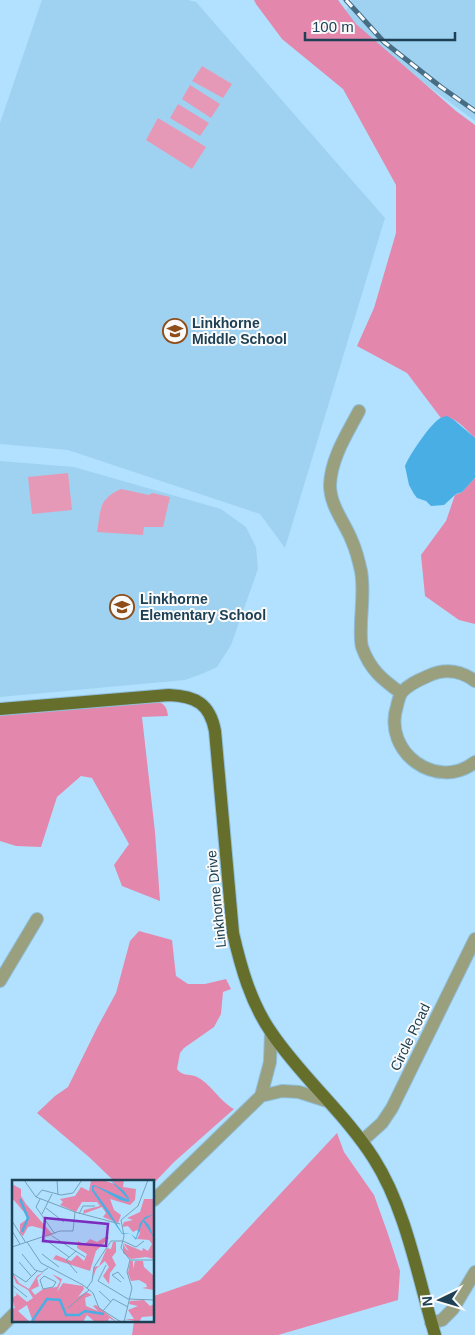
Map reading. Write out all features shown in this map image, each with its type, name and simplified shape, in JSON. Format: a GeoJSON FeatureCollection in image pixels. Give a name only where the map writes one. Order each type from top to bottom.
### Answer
{"type":"FeatureCollection","features":[{"type":"Feature","properties":{"kind":"main road","name":"Linkhorne Drive"},"geometry":{"type":"LineString","coordinates":[[0,709],[169,695],[190,697],[197,700],[209,712],[214,720],[216,731],[233,934],[238,958],[249,989],[260,1014],[271,1032],[362,1141],[388,1182],[405,1229],[433,1329]]}},
{"type":"Feature","properties":{"kind":"street"},"geometry":{"type":"LineString","coordinates":[[359,411],[337,454],[332,469],[330,487],[333,503],[338,515],[353,542],[361,572],[363,594],[362,646],[371,667],[383,680],[401,693]]}},
{"type":"Feature","properties":{"kind":"street"},"geometry":{"type":"LineString","coordinates":[[475,680],[467,675],[451,670],[434,673],[412,683],[401,693],[395,713],[394,727],[398,741],[405,754],[416,764],[429,770],[443,772],[458,771],[471,766],[475,762]]}},
{"type":"Feature","properties":{"kind":"street"},"geometry":{"type":"LineString","coordinates":[[0,981],[37,919]]}},
{"type":"Feature","properties":{"kind":"street","name":"Circle Road"},"geometry":{"type":"LineString","coordinates":[[362,1141],[382,1123],[392,1108],[475,939]]}},
{"type":"Feature","properties":{"kind":"street"},"geometry":{"type":"LineString","coordinates":[[155,1199],[261,1096],[270,1062],[271,1032]]}},
{"type":"Feature","properties":{"kind":"street"},"geometry":{"type":"LineString","coordinates":[[261,1096],[282,1092],[298,1092],[327,1101]]}},
{"type":"Feature","properties":{"kind":"street"},"geometry":{"type":"LineString","coordinates":[[433,1329],[453,1309],[475,1272]]}},
{"type":"Feature","properties":{"kind":"street"},"geometry":{"type":"LineString","coordinates":[[0,1328],[12,1316]]}},
{"type":"Feature","properties":{"kind":"shaded area","name":"Linkhorne Middle School"},"geometry":{"type":"Polygon","coordinates":[[[42,0],[188,0],[196,2],[385,218],[285,548],[260,514],[68,450],[0,444],[0,123],[42,0]]]}},
{"type":"Feature","properties":{"kind":"shaded area"},"geometry":{"type":"Polygon","coordinates":[[[254,0],[338,0],[356,24],[456,111],[475,125],[475,438],[455,420],[446,417],[441,418],[407,373],[357,346],[374,308],[396,233],[396,185],[343,89],[282,39],[254,0]]]}},
{"type":"Feature","properties":{"kind":"shaded area"},"geometry":{"type":"Polygon","coordinates":[[[352,0],[475,0],[475,121],[340,21],[352,0]]]}},
{"type":"Feature","properties":{"kind":"shaded area"},"geometry":{"type":"Polygon","coordinates":[[[202,66],[232,84],[223,98],[192,81],[202,66]]]}},
{"type":"Feature","properties":{"kind":"shaded area"},"geometry":{"type":"Polygon","coordinates":[[[190,85],[220,104],[211,118],[182,99],[190,85]]]}},
{"type":"Feature","properties":{"kind":"shaded area"},"geometry":{"type":"Polygon","coordinates":[[[178,104],[209,123],[200,136],[170,118],[178,104]]]}},
{"type":"Feature","properties":{"kind":"shaded area"},"geometry":{"type":"Polygon","coordinates":[[[158,118],[206,147],[192,169],[146,140],[158,118]]]}},
{"type":"Feature","properties":{"kind":"shaded area","name":"Linkhorne Elementary School"},"geometry":{"type":"Polygon","coordinates":[[[0,461],[74,467],[221,509],[246,527],[256,547],[258,569],[231,645],[217,667],[185,680],[0,697],[0,461]]]}},
{"type":"Feature","properties":{"kind":"shaded area"},"geometry":{"type":"Polygon","coordinates":[[[68,473],[72,510],[32,514],[28,477],[68,473]]]}},
{"type":"Feature","properties":{"kind":"shaded area"},"geometry":{"type":"Polygon","coordinates":[[[475,478],[475,624],[459,620],[425,596],[421,555],[446,521],[455,495],[462,492],[475,478]]]}},
{"type":"Feature","properties":{"kind":"shaded area"},"geometry":{"type":"Polygon","coordinates":[[[121,489],[170,497],[163,527],[144,527],[143,535],[97,532],[100,511],[104,501],[121,489]]]}},
{"type":"Feature","properties":{"kind":"shaded area"},"geometry":{"type":"Polygon","coordinates":[[[159,702],[166,708],[168,716],[142,717],[155,832],[160,901],[122,886],[114,865],[129,844],[92,778],[81,776],[57,797],[41,847],[16,846],[0,841],[0,715],[159,702]]]}},
{"type":"Feature","properties":{"kind":"shaded area"},"geometry":{"type":"Polygon","coordinates":[[[139,931],[172,940],[176,976],[188,984],[205,984],[226,979],[231,989],[223,992],[221,1014],[214,1027],[184,1048],[180,1053],[177,1069],[183,1074],[201,1079],[234,1109],[174,1162],[155,1182],[155,1180],[113,1180],[37,1113],[68,1087],[116,993],[130,941],[139,931]]]}},
{"type":"Feature","properties":{"kind":"shaded area"},"geometry":{"type":"Polygon","coordinates":[[[337,1133],[344,1152],[374,1195],[400,1271],[398,1300],[278,1335],[132,1335],[134,1322],[155,1322],[155,1296],[200,1280],[337,1133]]]}},
{"type":"Feature","properties":{"kind":"water"},"geometry":{"type":"Polygon","coordinates":[[[447,416],[475,438],[475,478],[462,492],[456,494],[444,505],[431,506],[426,501],[417,498],[414,494],[409,485],[405,466],[415,448],[430,428],[439,419],[447,416]]]}},
{"type":"Feature","properties":{"kind":"railway"},"geometry":{"type":"LineString","coordinates":[[346,0],[384,42],[475,111]]}},
{"type":"Feature","properties":{"kind":"place","name":"Linkhorne Middle School"},"geometry":{"type":"Point","coordinates":[175,331]}},
{"type":"Feature","properties":{"kind":"place","name":"Linkhorne Elementary School"},"geometry":{"type":"Point","coordinates":[122,607]}}]}
